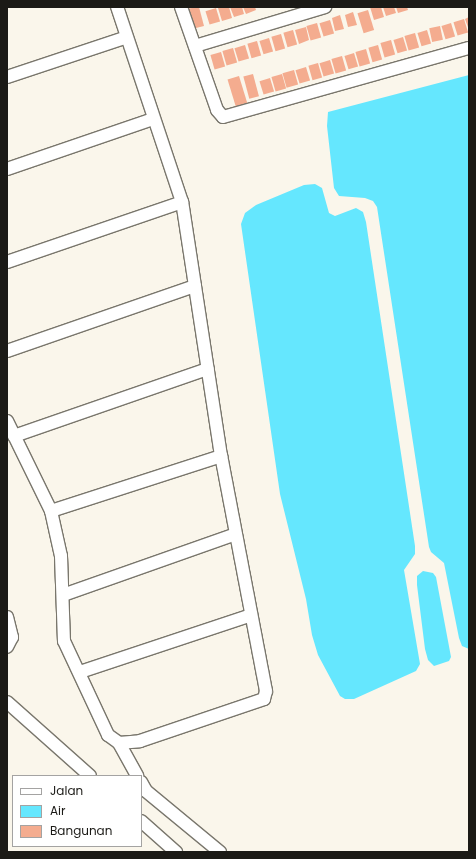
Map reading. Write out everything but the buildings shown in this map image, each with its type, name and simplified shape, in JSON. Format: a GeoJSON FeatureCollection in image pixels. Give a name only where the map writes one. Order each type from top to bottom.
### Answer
{"type":"FeatureCollection","features":[{"type":"Feature","properties":{"kind":"street"},"geometry":{"type":"LineString","coordinates":[[117,7],[182,202],[221,456],[266,692],[264,699],[140,740],[119,743]]}},
{"type":"Feature","properties":{"kind":"street"},"geometry":{"type":"LineString","coordinates":[[181,7],[217,110],[223,117],[227,118],[469,48]]}},
{"type":"Feature","properties":{"kind":"street"},"geometry":{"type":"LineString","coordinates":[[194,46],[325,7]]}},
{"type":"Feature","properties":{"kind":"street"},"geometry":{"type":"LineString","coordinates":[[7,77],[127,37]]}},
{"type":"Feature","properties":{"kind":"street"},"geometry":{"type":"LineString","coordinates":[[7,169],[153,118]]}},
{"type":"Feature","properties":{"kind":"street"},"geometry":{"type":"LineString","coordinates":[[7,262],[182,202]]}},
{"type":"Feature","properties":{"kind":"street"},"geometry":{"type":"LineString","coordinates":[[7,350],[195,286]]}},
{"type":"Feature","properties":{"kind":"street"},"geometry":{"type":"LineString","coordinates":[[14,436],[208,369]]}},
{"type":"Feature","properties":{"kind":"street"},"geometry":{"type":"LineString","coordinates":[[7,421],[51,511],[61,556],[64,642],[80,672],[103,727],[119,743],[137,775]]}},
{"type":"Feature","properties":{"kind":"street"},"geometry":{"type":"LineString","coordinates":[[51,511],[221,456]]}},
{"type":"Feature","properties":{"kind":"street"},"geometry":{"type":"LineString","coordinates":[[63,595],[236,534]]}},
{"type":"Feature","properties":{"kind":"street"},"geometry":{"type":"LineString","coordinates":[[80,672],[251,615]]}},
{"type":"Feature","properties":{"kind":"street"},"geometry":{"type":"LineString","coordinates":[[7,617],[12,637],[7,647]]}},
{"type":"Feature","properties":{"kind":"street"},"geometry":{"type":"LineString","coordinates":[[7,702],[89,775]]}},
{"type":"Feature","properties":{"kind":"street"},"geometry":{"type":"LineString","coordinates":[[142,784],[146,791],[220,852]]}},
{"type":"Feature","properties":{"kind":"street"},"geometry":{"type":"LineString","coordinates":[[142,822],[176,852]]}},
{"type":"Feature","properties":{"kind":"water"},"geometry":{"type":"Polygon","coordinates":[[[469,75],[469,649],[462,646],[459,638],[444,563],[431,552],[429,547],[377,207],[373,201],[365,198],[339,196],[334,188],[327,126],[328,112],[469,75]]]}},
{"type":"Feature","properties":{"kind":"water"},"geometry":{"type":"Polygon","coordinates":[[[315,184],[322,188],[329,213],[335,216],[356,208],[363,212],[366,222],[415,546],[415,554],[404,570],[420,664],[416,671],[354,699],[345,699],[340,696],[318,655],[312,635],[306,599],[280,494],[241,224],[245,213],[256,205],[304,185],[315,184]]]}},
{"type":"Feature","properties":{"kind":"water"},"geometry":{"type":"Polygon","coordinates":[[[423,571],[433,573],[436,577],[451,657],[449,661],[434,666],[428,660],[425,649],[417,585],[417,576],[423,571]]]}}]}
